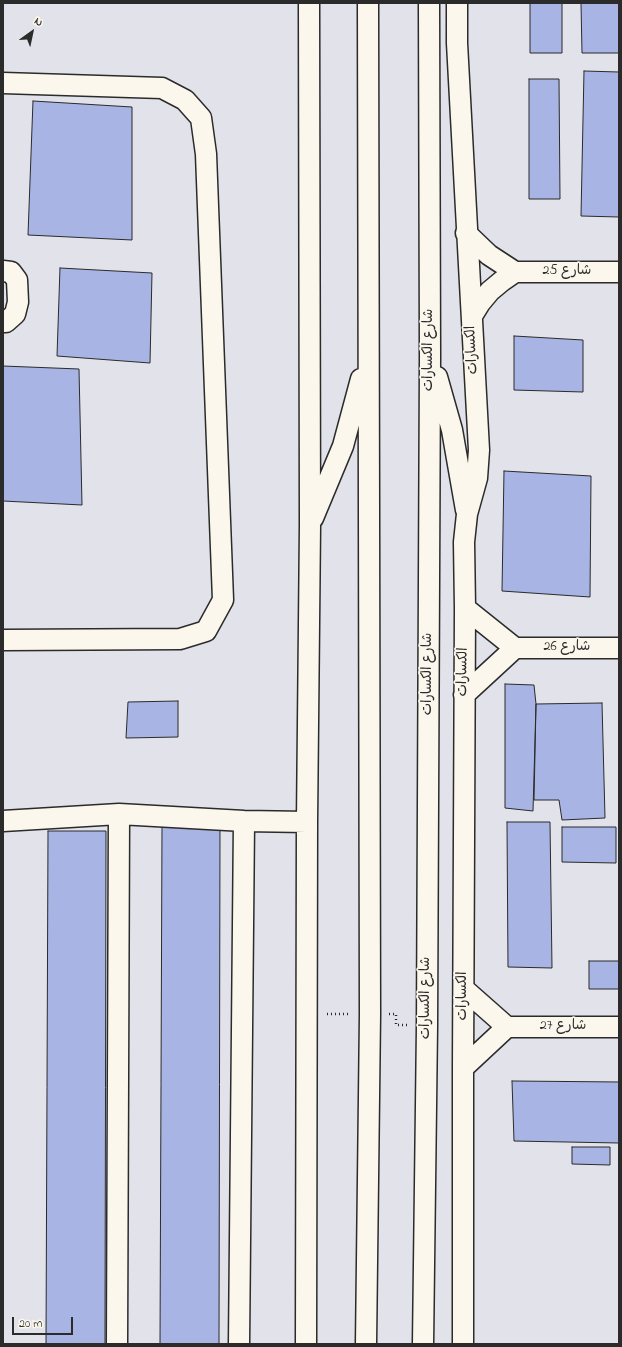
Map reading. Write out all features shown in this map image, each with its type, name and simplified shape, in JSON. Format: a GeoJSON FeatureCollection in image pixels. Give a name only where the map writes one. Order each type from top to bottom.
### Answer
{"type":"FeatureCollection","features":[{"type":"Feature","properties":{"kind":"street"},"geometry":{"type":"LineString","coordinates":[[306,1344],[307,822],[310,525],[309,3]]}},
{"type":"Feature","properties":{"kind":"street"},"geometry":{"type":"LineString","coordinates":[[366,1344],[370,1014],[368,3]]}},
{"type":"Feature","properties":{"kind":"street","name":"شارع الكسارات"},"geometry":{"type":"LineString","coordinates":[[423,1344],[427,1026],[430,357],[429,3]]}},
{"type":"Feature","properties":{"kind":"street","name":"الكسارات"},"geometry":{"type":"LineString","coordinates":[[457,3],[457,43],[478,450],[477,478],[467,514],[464,542],[463,1344]]}},
{"type":"Feature","properties":{"kind":"street"},"geometry":{"type":"LineString","coordinates":[[3,83],[162,88],[185,100],[201,118],[206,154],[223,600],[206,631],[180,639],[3,640]]}},
{"type":"Feature","properties":{"kind":"street"},"geometry":{"type":"LineString","coordinates":[[466,233],[488,255],[515,272],[490,291],[472,316]]}},
{"type":"Feature","properties":{"kind":"street"},"geometry":{"type":"LineString","coordinates":[[3,270],[11,272],[17,280],[18,302],[15,314],[6,322],[3,322]]}},
{"type":"Feature","properties":{"kind":"street","name":"شارع 25"},"geometry":{"type":"LineString","coordinates":[[515,272],[619,272]]}},
{"type":"Feature","properties":{"kind":"street"},"geometry":{"type":"LineString","coordinates":[[310,525],[343,446],[368,350]]}},
{"type":"Feature","properties":{"kind":"street"},"geometry":{"type":"LineString","coordinates":[[430,357],[452,430],[467,514]]}},
{"type":"Feature","properties":{"kind":"street"},"geometry":{"type":"LineString","coordinates":[[464,695],[515,648],[465,608]]}},
{"type":"Feature","properties":{"kind":"street","name":"شارع 26"},"geometry":{"type":"LineString","coordinates":[[515,648],[619,648]]}},
{"type":"Feature","properties":{"kind":"street"},"geometry":{"type":"LineString","coordinates":[[3,821],[119,814],[244,821],[307,822]]}},
{"type":"Feature","properties":{"kind":"street"},"geometry":{"type":"LineString","coordinates":[[117,1344],[119,814]]}},
{"type":"Feature","properties":{"kind":"street"},"geometry":{"type":"LineString","coordinates":[[239,1344],[244,821]]}},
{"type":"Feature","properties":{"kind":"street"},"geometry":{"type":"LineString","coordinates":[[463,1068],[507,1028],[464,989]]}},
{"type":"Feature","properties":{"kind":"street","name":"شارع 27"},"geometry":{"type":"LineString","coordinates":[[507,1028],[619,1027]]}},
{"type":"Feature","properties":{"kind":"shaded area"},"geometry":{"type":"Polygon","coordinates":[[[3,3],[619,3],[619,1344],[3,1344],[3,3]]]}},
{"type":"Feature","properties":{"kind":"building"},"geometry":{"type":"Polygon","coordinates":[[[530,3],[562,3],[562,53],[530,53],[530,3]]]}},
{"type":"Feature","properties":{"kind":"building"},"geometry":{"type":"Polygon","coordinates":[[[581,3],[619,3],[619,53],[582,53],[581,3]]]}},
{"type":"Feature","properties":{"kind":"building"},"geometry":{"type":"Polygon","coordinates":[[[584,71],[619,72],[619,217],[581,216],[584,71]]]}},
{"type":"Feature","properties":{"kind":"building"},"geometry":{"type":"Polygon","coordinates":[[[529,79],[559,79],[560,199],[529,199],[529,79]]]}},
{"type":"Feature","properties":{"kind":"building"},"geometry":{"type":"Polygon","coordinates":[[[33,101],[132,107],[132,240],[28,235],[33,101]]]}},
{"type":"Feature","properties":{"kind":"building"},"geometry":{"type":"Polygon","coordinates":[[[60,268],[152,273],[150,363],[57,356],[60,268]]]}},
{"type":"Feature","properties":{"kind":"building"},"geometry":{"type":"Polygon","coordinates":[[[514,336],[583,340],[583,392],[514,390],[514,336]]]}},
{"type":"Feature","properties":{"kind":"building"},"geometry":{"type":"Polygon","coordinates":[[[3,366],[79,369],[82,505],[3,501],[3,366]]]}},
{"type":"Feature","properties":{"kind":"building"},"geometry":{"type":"Polygon","coordinates":[[[504,471],[591,476],[590,597],[502,591],[504,471]]]}},
{"type":"Feature","properties":{"kind":"building"},"geometry":{"type":"Polygon","coordinates":[[[505,684],[534,685],[536,704],[533,811],[505,808],[505,684]]]}},
{"type":"Feature","properties":{"kind":"building"},"geometry":{"type":"Polygon","coordinates":[[[178,701],[178,737],[126,738],[128,702],[178,701]]]}},
{"type":"Feature","properties":{"kind":"building"},"geometry":{"type":"Polygon","coordinates":[[[602,703],[605,818],[562,820],[559,800],[534,800],[536,704],[602,703]]]}},
{"type":"Feature","properties":{"kind":"building"},"geometry":{"type":"Polygon","coordinates":[[[507,822],[550,822],[552,968],[508,967],[507,822]]]}},
{"type":"Feature","properties":{"kind":"building"},"geometry":{"type":"Polygon","coordinates":[[[162,825],[220,825],[219,1344],[160,1344],[162,825]]]}},
{"type":"Feature","properties":{"kind":"building"},"geometry":{"type":"Polygon","coordinates":[[[562,827],[616,827],[616,863],[562,862],[562,827]]]}},
{"type":"Feature","properties":{"kind":"building"},"geometry":{"type":"Polygon","coordinates":[[[48,831],[106,831],[105,1344],[46,1344],[48,831]]]}},
{"type":"Feature","properties":{"kind":"building"},"geometry":{"type":"Polygon","coordinates":[[[589,961],[619,961],[619,989],[589,989],[589,961]]]}},
{"type":"Feature","properties":{"kind":"building"},"geometry":{"type":"Polygon","coordinates":[[[512,1081],[619,1082],[619,1143],[514,1141],[512,1081]]]}},
{"type":"Feature","properties":{"kind":"building"},"geometry":{"type":"Polygon","coordinates":[[[572,1147],[610,1147],[610,1165],[572,1164],[572,1147]]]}}]}
